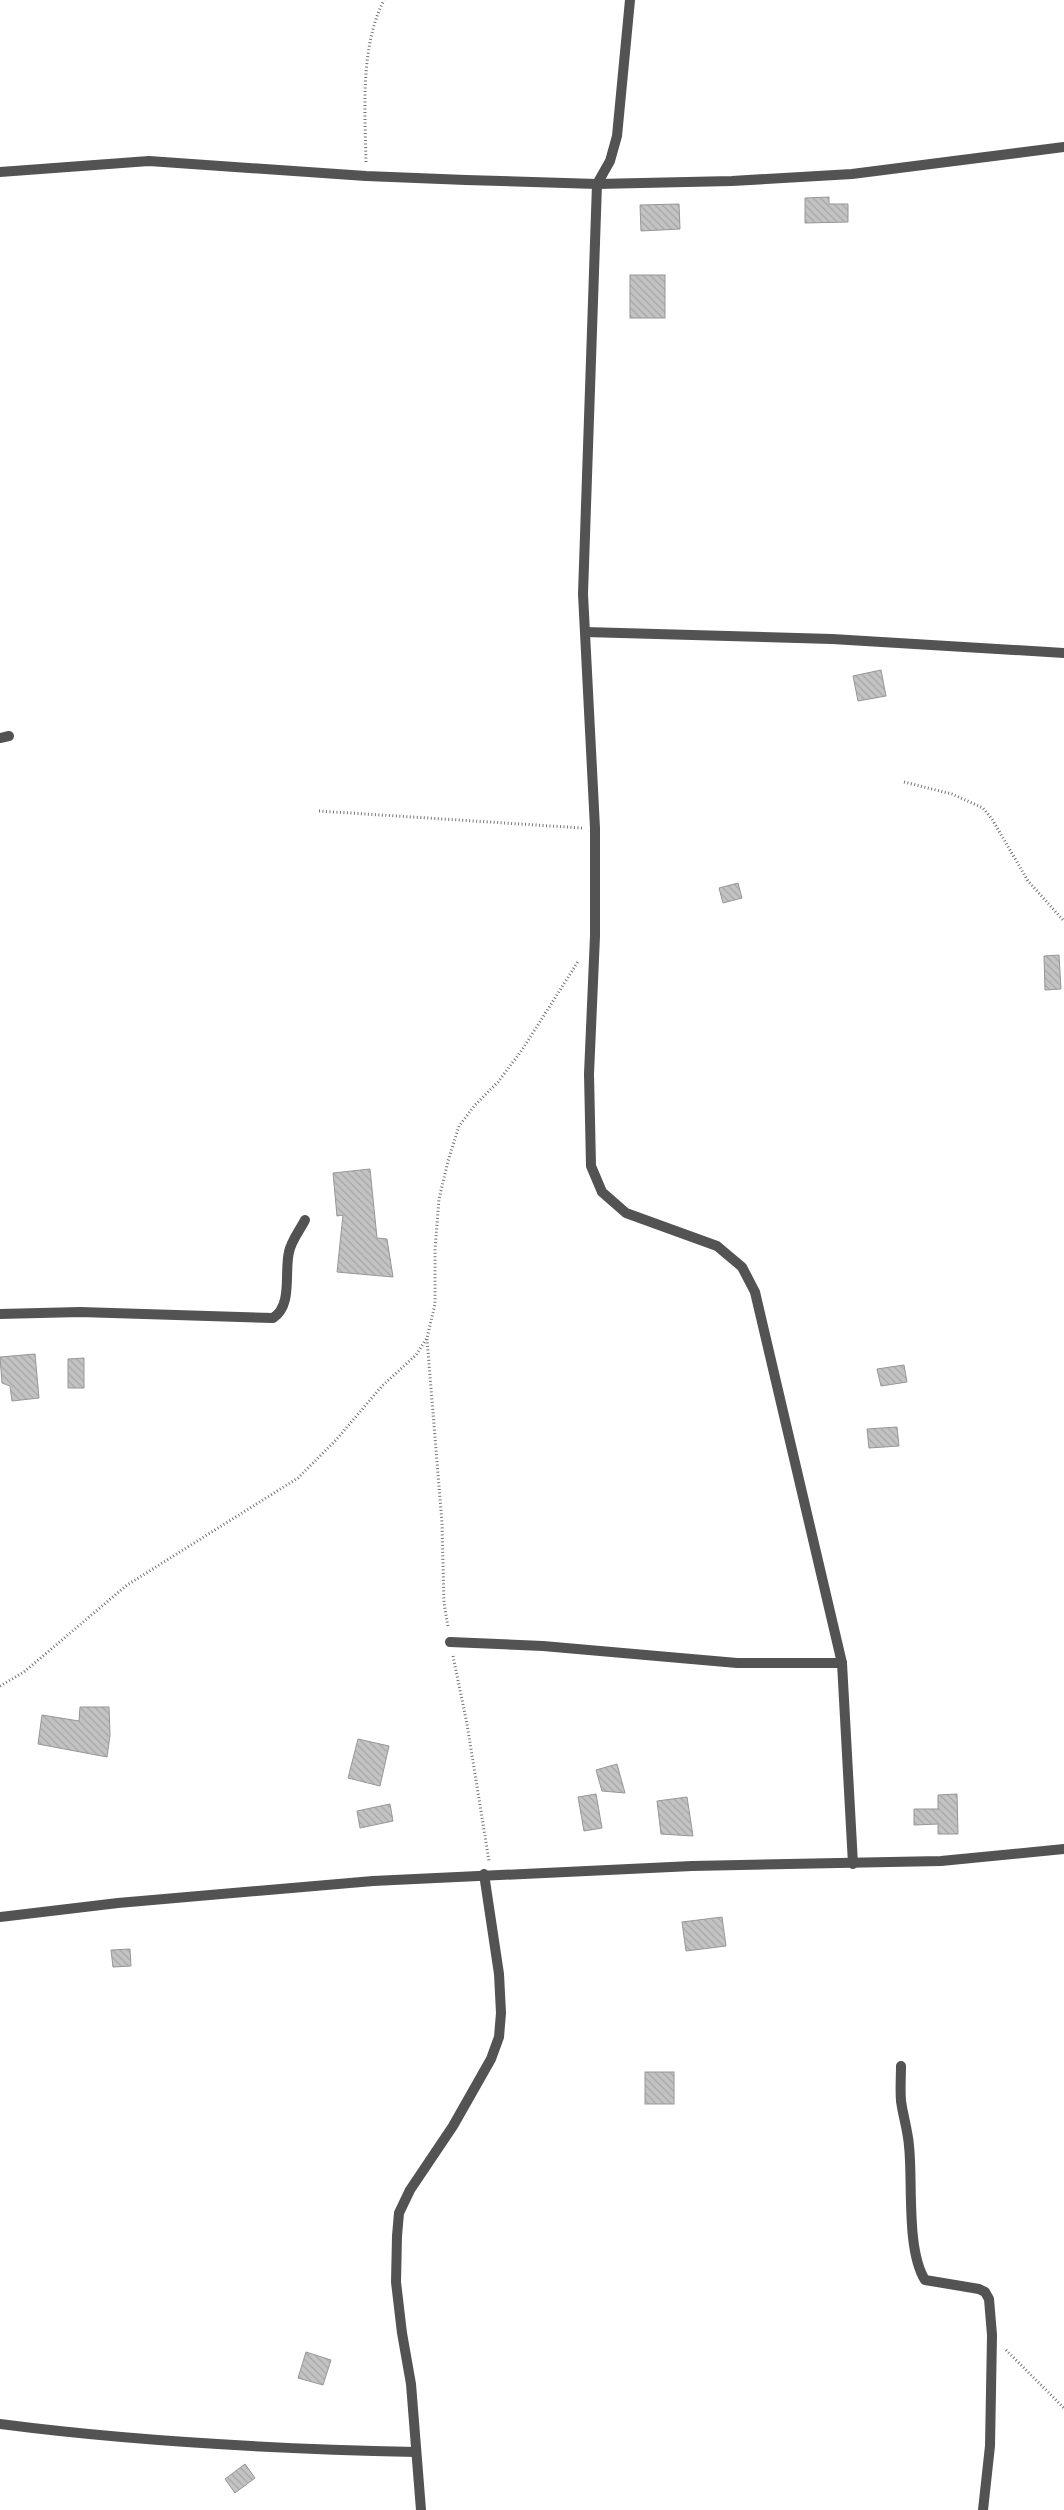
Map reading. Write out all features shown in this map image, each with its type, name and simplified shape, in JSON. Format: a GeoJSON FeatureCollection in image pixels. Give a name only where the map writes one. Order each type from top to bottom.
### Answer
{"type":"FeatureCollection","features":[{"type":"Feature","properties":{"kind":"street"},"geometry":{"type":"LineString","coordinates":[[630,0],[617,136],[610,161],[598,184],[583,594],[595,828],[596,936],[589,1074],[591,1166],[602,1192],[626,1213],[717,1246],[742,1267],[754,1292],[768,1340],[786,1434],[816,1550],[842,1663],[852,1864]]}},
{"type":"Feature","properties":{"kind":"street"},"geometry":{"type":"LineString","coordinates":[[0,172],[149,161],[366,176],[598,184],[732,181],[852,174],[1064,148]]}},
{"type":"Feature","properties":{"kind":"street"},"geometry":{"type":"LineString","coordinates":[[585,632],[832,639],[1064,653]]}},
{"type":"Feature","properties":{"kind":"street"},"geometry":{"type":"LineString","coordinates":[[0,1314],[80,1312],[273,1318],[279,1314],[285,1304],[289,1250],[305,1220]]}},
{"type":"Feature","properties":{"kind":"street"},"geometry":{"type":"LineString","coordinates":[[450,1642],[543,1646],[737,1663],[842,1663]]}},
{"type":"Feature","properties":{"kind":"street"},"geometry":{"type":"LineString","coordinates":[[0,1917],[118,1903],[373,1881],[488,1874],[692,1866],[852,1864],[941,1860],[1064,1848]]}},
{"type":"Feature","properties":{"kind":"street"},"geometry":{"type":"LineString","coordinates":[[421,2510],[411,2384],[396,2282],[399,2212],[410,2190],[453,2126],[491,2059],[499,2037],[501,2013],[499,1974],[488,1874]]}},
{"type":"Feature","properties":{"kind":"street"},"geometry":{"type":"LineString","coordinates":[[901,2066],[901,2099],[909,2146],[912,2213],[917,2258],[922,2274],[925,2280],[935,2283],[979,2289],[985,2292],[989,2299],[992,2335],[990,2446],[983,2510]]}},
{"type":"Feature","properties":{"kind":"street"},"geometry":{"type":"LineString","coordinates":[[0,2424],[89,2436],[265,2448],[416,2452]]}},
{"type":"Feature","properties":{"kind":"path"},"geometry":{"type":"LineString","coordinates":[[366,176],[365,127],[368,67],[377,15],[384,0]]}},
{"type":"Feature","properties":{"kind":"path"},"geometry":{"type":"LineString","coordinates":[[904,782],[952,794],[983,808],[992,819],[1028,881],[1064,921]]}},
{"type":"Feature","properties":{"kind":"path"},"geometry":{"type":"LineString","coordinates":[[319,811],[543,827],[595,828]]}},
{"type":"Feature","properties":{"kind":"path"},"geometry":{"type":"LineString","coordinates":[[488,1874],[467,1724],[444,1603],[442,1523],[427,1338],[435,1304],[435,1249],[439,1199],[448,1160],[459,1126],[475,1105],[498,1082],[513,1063],[596,936]]}},
{"type":"Feature","properties":{"kind":"path"},"geometry":{"type":"LineString","coordinates":[[0,1686],[24,1672],[127,1585],[298,1478],[336,1440],[382,1386],[416,1355],[427,1338]]}},
{"type":"Feature","properties":{"kind":"path"},"geometry":{"type":"LineString","coordinates":[[992,2335],[1064,2408]]}},
{"type":"Feature","properties":{"kind":"building"},"geometry":{"type":"Polygon","coordinates":[[[829,197],[829,204],[848,204],[848,222],[805,223],[805,198],[829,197]]]}},
{"type":"Feature","properties":{"kind":"building"},"geometry":{"type":"Polygon","coordinates":[[[679,204],[680,229],[641,231],[640,205],[679,204]]]}},
{"type":"Feature","properties":{"kind":"building"},"geometry":{"type":"Polygon","coordinates":[[[630,275],[665,275],[665,318],[630,318],[630,275]]]}},
{"type":"Feature","properties":{"kind":"building"},"geometry":{"type":"Polygon","coordinates":[[[881,670],[886,696],[858,701],[853,676],[881,670]]]}},
{"type":"Feature","properties":{"kind":"building"},"geometry":{"type":"Polygon","coordinates":[[[738,883],[742,898],[723,903],[719,888],[738,883]]]}},
{"type":"Feature","properties":{"kind":"building"},"geometry":{"type":"Polygon","coordinates":[[[1059,955],[1061,989],[1045,990],[1044,956],[1059,955]]]}},
{"type":"Feature","properties":{"kind":"building"},"geometry":{"type":"Polygon","coordinates":[[[370,1169],[377,1238],[387,1239],[393,1277],[337,1272],[343,1215],[337,1216],[333,1173],[370,1169]]]}},
{"type":"Feature","properties":{"kind":"building"},"geometry":{"type":"Polygon","coordinates":[[[35,1354],[39,1398],[12,1401],[10,1386],[2,1383],[0,1357],[35,1354]]]}},
{"type":"Feature","properties":{"kind":"building"},"geometry":{"type":"Polygon","coordinates":[[[84,1358],[84,1388],[68,1388],[68,1359],[84,1358]]]}},
{"type":"Feature","properties":{"kind":"building"},"geometry":{"type":"Polygon","coordinates":[[[904,1365],[907,1382],[881,1386],[877,1369],[904,1365]]]}},
{"type":"Feature","properties":{"kind":"building"},"geometry":{"type":"Polygon","coordinates":[[[897,1427],[899,1446],[869,1448],[867,1429],[897,1427]]]}},
{"type":"Feature","properties":{"kind":"building"},"geometry":{"type":"Polygon","coordinates":[[[80,1707],[109,1707],[110,1735],[107,1757],[38,1744],[42,1715],[79,1721],[80,1707]]]}},
{"type":"Feature","properties":{"kind":"building"},"geometry":{"type":"Polygon","coordinates":[[[358,1739],[389,1746],[380,1786],[348,1778],[358,1739]]]}},
{"type":"Feature","properties":{"kind":"building"},"geometry":{"type":"Polygon","coordinates":[[[617,1764],[625,1793],[602,1791],[596,1770],[617,1764]]]}},
{"type":"Feature","properties":{"kind":"building"},"geometry":{"type":"Polygon","coordinates":[[[596,1794],[602,1828],[584,1831],[578,1797],[596,1794]]]}},
{"type":"Feature","properties":{"kind":"building"},"geometry":{"type":"Polygon","coordinates":[[[957,1794],[958,1834],[938,1834],[938,1824],[914,1825],[914,1809],[938,1809],[938,1795],[957,1794]]]}},
{"type":"Feature","properties":{"kind":"building"},"geometry":{"type":"Polygon","coordinates":[[[687,1797],[693,1836],[661,1834],[657,1801],[687,1797]]]}},
{"type":"Feature","properties":{"kind":"building"},"geometry":{"type":"Polygon","coordinates":[[[390,1804],[393,1821],[360,1828],[357,1811],[390,1804]]]}},
{"type":"Feature","properties":{"kind":"building"},"geometry":{"type":"Polygon","coordinates":[[[722,1917],[726,1946],[686,1951],[682,1922],[722,1917]]]}},
{"type":"Feature","properties":{"kind":"building"},"geometry":{"type":"Polygon","coordinates":[[[130,1949],[131,1966],[113,1967],[111,1950],[130,1949]]]}},
{"type":"Feature","properties":{"kind":"building"},"geometry":{"type":"Polygon","coordinates":[[[645,2072],[674,2072],[674,2104],[645,2104],[645,2072]]]}},
{"type":"Feature","properties":{"kind":"building"},"geometry":{"type":"Polygon","coordinates":[[[306,2352],[331,2360],[323,2385],[298,2378],[306,2352]]]}},
{"type":"Feature","properties":{"kind":"building"},"geometry":{"type":"Polygon","coordinates":[[[245,2464],[255,2478],[235,2493],[225,2479],[245,2464]]]}}]}
